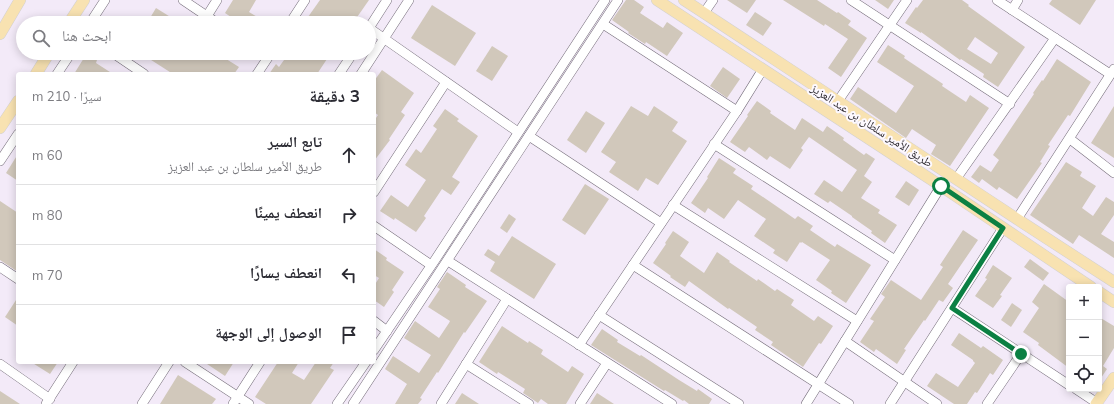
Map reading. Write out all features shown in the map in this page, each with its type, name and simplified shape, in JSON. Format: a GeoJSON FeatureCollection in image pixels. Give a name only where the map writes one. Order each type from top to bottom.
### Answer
{"type":"FeatureCollection","features":[{"type":"Feature","properties":{"kind":"main road"},"geometry":{"type":"LineString","coordinates":[[0,34],[20,0]]}},
{"type":"Feature","properties":{"kind":"main road"},"geometry":{"type":"LineString","coordinates":[[74,16],[84,0]]}},
{"type":"Feature","properties":{"kind":"main road","name":"طريق الأمير سلطان بن عبد العزيز"},"geometry":{"type":"LineString","coordinates":[[657,0],[1087,284]]}},
{"type":"Feature","properties":{"kind":"main road","name":"طريق الأمير سلطان بن عبد العزيز"},"geometry":{"type":"LineString","coordinates":[[684,0],[1114,282]]}},
{"type":"Feature","properties":{"kind":"main road"},"geometry":{"type":"LineString","coordinates":[[37,72],[45,60]]}},
{"type":"Feature","properties":{"kind":"main road"},"geometry":{"type":"LineString","coordinates":[[0,128],[16,104]]}},
{"type":"Feature","properties":{"kind":"main road"},"geometry":{"type":"LineString","coordinates":[[1102,294],[1114,302]]}},
{"type":"Feature","properties":{"kind":"main road"},"geometry":{"type":"LineString","coordinates":[[1097,403],[1114,378]]}},
{"type":"Feature","properties":{"kind":"street"},"geometry":{"type":"LineString","coordinates":[[95,16],[105,0]]}},
{"type":"Feature","properties":{"kind":"street"},"geometry":{"type":"LineString","coordinates":[[183,0],[207,16],[217,0]]}},
{"type":"Feature","properties":{"kind":"street"},"geometry":{"type":"LineString","coordinates":[[295,16],[305,0]]}},
{"type":"Feature","properties":{"kind":"street"},"geometry":{"type":"LineString","coordinates":[[376,17],[387,0]]}},
{"type":"Feature","properties":{"kind":"street"},"geometry":{"type":"LineString","coordinates":[[376,51],[409,0]]}},
{"type":"Feature","properties":{"kind":"street"},"geometry":{"type":"LineString","coordinates":[[376,347],[604,0]]}},
{"type":"Feature","properties":{"kind":"street"},"geometry":{"type":"LineString","coordinates":[[344,395],[355,403],[618,0]]}},
{"type":"Feature","properties":{"kind":"street"},"geometry":{"type":"LineString","coordinates":[[704,12],[713,0]]}},
{"type":"Feature","properties":{"kind":"street"},"geometry":{"type":"LineString","coordinates":[[851,0],[1010,104]]}},
{"type":"Feature","properties":{"kind":"street"},"geometry":{"type":"LineString","coordinates":[[838,101],[907,0]]}},
{"type":"Feature","properties":{"kind":"street"},"geometry":{"type":"LineString","coordinates":[[997,0],[1055,38],[1112,72],[1017,219]]}},
{"type":"Feature","properties":{"kind":"street"},"geometry":{"type":"LineString","coordinates":[[1012,10],[1018,0]]}},
{"type":"Feature","properties":{"kind":"street"},"geometry":{"type":"LineString","coordinates":[[603,24],[737,110]]}},
{"type":"Feature","properties":{"kind":"street"},"geometry":{"type":"LineString","coordinates":[[376,33],[518,132]]}},
{"type":"Feature","properties":{"kind":"street"},"geometry":{"type":"LineString","coordinates":[[956,179],[1055,38]]}},
{"type":"Feature","properties":{"kind":"street"},"geometry":{"type":"LineString","coordinates":[[58,72],[66,60]]}},
{"type":"Feature","properties":{"kind":"street"},"geometry":{"type":"LineString","coordinates":[[123,60],[141,72]]}},
{"type":"Feature","properties":{"kind":"street"},"geometry":{"type":"LineString","coordinates":[[258,72],[263,60]]}},
{"type":"Feature","properties":{"kind":"street"},"geometry":{"type":"LineString","coordinates":[[340,72],[348,60]]}},
{"type":"Feature","properties":{"kind":"street"},"geometry":{"type":"LineString","coordinates":[[362,72],[370,60]]}},
{"type":"Feature","properties":{"kind":"street"},"geometry":{"type":"LineString","coordinates":[[579,345],[763,69]]}},
{"type":"Feature","properties":{"kind":"street"},"geometry":{"type":"LineString","coordinates":[[376,189],[446,82]]}},
{"type":"Feature","properties":{"kind":"street"},"geometry":{"type":"LineString","coordinates":[[530,136],[661,223]]}},
{"type":"Feature","properties":{"kind":"street"},"geometry":{"type":"LineString","coordinates":[[0,161],[16,137]]}},
{"type":"Feature","properties":{"kind":"street"},"geometry":{"type":"LineString","coordinates":[[1070,139],[1114,172]]}},
{"type":"Feature","properties":{"kind":"street"},"geometry":{"type":"LineString","coordinates":[[714,144],[895,260]]}},
{"type":"Feature","properties":{"kind":"street"},"geometry":{"type":"LineString","coordinates":[[806,404],[941,186]]}},
{"type":"Feature","properties":{"kind":"street"},"geometry":{"type":"LineString","coordinates":[[673,205],[857,321]]}},
{"type":"Feature","properties":{"kind":"street"},"geometry":{"type":"LineString","coordinates":[[376,227],[431,265]]}},
{"type":"Feature","properties":{"kind":"street"},"geometry":{"type":"LineString","coordinates":[[890,404],[1003,228]]}},
{"type":"Feature","properties":{"kind":"street"},"geometry":{"type":"LineString","coordinates":[[448,261],[672,404]]}},
{"type":"Feature","properties":{"kind":"street"},"geometry":{"type":"LineString","coordinates":[[633,265],[849,404]]}},
{"type":"Feature","properties":{"kind":"street"},"geometry":{"type":"LineString","coordinates":[[0,267],[16,278]]}},
{"type":"Feature","properties":{"kind":"street"},"geometry":{"type":"LineString","coordinates":[[441,404],[507,299]]}},
{"type":"Feature","properties":{"kind":"street"},"geometry":{"type":"LineString","coordinates":[[952,308],[1066,383]]}},
{"type":"Feature","properties":{"kind":"street"},"geometry":{"type":"LineString","coordinates":[[598,315],[739,404]]}},
{"type":"Feature","properties":{"kind":"street"},"geometry":{"type":"LineString","coordinates":[[376,323],[387,331]]}},
{"type":"Feature","properties":{"kind":"street"},"geometry":{"type":"LineString","coordinates":[[845,341],[937,404]]}},
{"type":"Feature","properties":{"kind":"street"},"geometry":{"type":"LineString","coordinates":[[987,404],[1021,354]]}},
{"type":"Feature","properties":{"kind":"street"},"geometry":{"type":"LineString","coordinates":[[580,404],[607,362]]}},
{"type":"Feature","properties":{"kind":"street"},"geometry":{"type":"LineString","coordinates":[[0,364],[48,401],[72,364]]}},
{"type":"Feature","properties":{"kind":"street"},"geometry":{"type":"LineString","coordinates":[[142,404],[168,364]]}},
{"type":"Feature","properties":{"kind":"street"},"geometry":{"type":"LineString","coordinates":[[188,364],[236,400],[250,404]]}},
{"type":"Feature","properties":{"kind":"street"},"geometry":{"type":"LineString","coordinates":[[236,400],[259,364]]}},
{"type":"Feature","properties":{"kind":"street"},"geometry":{"type":"LineString","coordinates":[[337,404],[365,364]]}},
{"type":"Feature","properties":{"kind":"street"},"geometry":{"type":"LineString","coordinates":[[466,364],[529,404]]}},
{"type":"Feature","properties":{"kind":"street"},"geometry":{"type":"LineString","coordinates":[[1080,392],[1097,403]]}},
{"type":"Feature","properties":{"kind":"building"},"geometry":{"type":"Polygon","coordinates":[[[233,0],[256,0],[249,12],[256,16],[230,16],[225,13],[233,0]]]}},
{"type":"Feature","properties":{"kind":"building"},"geometry":{"type":"Polygon","coordinates":[[[320,0],[369,0],[358,16],[309,16],[320,0]]]}},
{"type":"Feature","properties":{"kind":"building"},"geometry":{"type":"Polygon","coordinates":[[[626,0],[634,0],[644,7],[640,13],[663,28],[667,22],[683,33],[667,56],[646,42],[645,44],[628,33],[629,32],[612,20],[626,0]]]}},
{"type":"Feature","properties":{"kind":"building"},"geometry":{"type":"Polygon","coordinates":[[[727,0],[756,0],[747,13],[727,0]]]}},
{"type":"Feature","properties":{"kind":"building"},"geometry":{"type":"Polygon","coordinates":[[[783,0],[817,0],[851,21],[848,25],[867,38],[841,77],[828,68],[848,39],[825,24],[824,26],[783,0]]]}},
{"type":"Feature","properties":{"kind":"building"},"geometry":{"type":"Polygon","coordinates":[[[875,0],[894,0],[888,9],[875,0]]]}},
{"type":"Feature","properties":{"kind":"building"},"geometry":{"type":"Polygon","coordinates":[[[923,0],[962,0],[969,5],[968,6],[1025,47],[998,87],[983,77],[984,74],[961,59],[960,60],[921,32],[905,23],[916,7],[917,8],[923,0]],[[975,37],[967,49],[991,64],[998,53],[975,37]]]}},
{"type":"Feature","properties":{"kind":"building"},"geometry":{"type":"Polygon","coordinates":[[[1052,0],[1096,0],[1080,25],[1049,4],[1052,0]]]}},
{"type":"Feature","properties":{"kind":"building"},"geometry":{"type":"Polygon","coordinates":[[[432,5],[476,33],[455,66],[411,38],[432,5]]]}},
{"type":"Feature","properties":{"kind":"building"},"geometry":{"type":"Polygon","coordinates":[[[156,8],[169,16],[151,16],[156,8]]]}},
{"type":"Feature","properties":{"kind":"building"},"geometry":{"type":"Polygon","coordinates":[[[755,12],[772,23],[763,36],[746,25],[755,12]]]}},
{"type":"Feature","properties":{"kind":"building"},"geometry":{"type":"Polygon","coordinates":[[[888,45],[905,56],[904,58],[943,84],[942,86],[966,102],[970,95],[989,108],[950,166],[931,154],[936,145],[912,129],[906,138],[850,99],[858,87],[896,113],[914,86],[877,62],[888,45]]]}},
{"type":"Feature","properties":{"kind":"building"},"geometry":{"type":"Polygon","coordinates":[[[492,46],[508,56],[492,81],[476,71],[492,46]]]}},
{"type":"Feature","properties":{"kind":"building"},"geometry":{"type":"Polygon","coordinates":[[[1057,59],[1091,82],[1070,116],[1068,115],[1048,145],[1050,146],[1040,162],[1042,163],[1017,199],[999,187],[997,190],[982,179],[979,183],[971,177],[980,165],[991,172],[999,160],[993,155],[1057,59]]]}},
{"type":"Feature","properties":{"kind":"building"},"geometry":{"type":"Polygon","coordinates":[[[83,60],[97,60],[96,63],[110,72],[75,72],[83,60]]]}},
{"type":"Feature","properties":{"kind":"building"},"geometry":{"type":"Polygon","coordinates":[[[151,60],[228,60],[239,67],[235,72],[170,72],[151,60]]]}},
{"type":"Feature","properties":{"kind":"building"},"geometry":{"type":"Polygon","coordinates":[[[284,60],[326,60],[318,72],[270,72],[276,64],[279,67],[284,60]]]}},
{"type":"Feature","properties":{"kind":"building"},"geometry":{"type":"Polygon","coordinates":[[[723,67],[740,79],[727,98],[710,86],[723,67]]]}},
{"type":"Feature","properties":{"kind":"building"},"geometry":{"type":"Polygon","coordinates":[[[382,70],[414,93],[401,112],[405,115],[389,139],[390,140],[376,158],[376,118],[378,115],[376,114],[376,78],[382,70]]]}},
{"type":"Feature","properties":{"kind":"building"},"geometry":{"type":"Polygon","coordinates":[[[757,101],[771,111],[770,113],[795,130],[802,118],[823,132],[827,126],[864,155],[866,153],[875,159],[864,176],[872,182],[861,198],[880,210],[878,213],[897,225],[885,243],[852,216],[830,201],[828,203],[814,194],[824,180],[842,192],[857,170],[809,137],[801,148],[803,150],[790,169],[770,156],[767,160],[749,147],[745,152],[730,142],[757,101]]]}},
{"type":"Feature","properties":{"kind":"building"},"geometry":{"type":"Polygon","coordinates":[[[631,106],[648,116],[654,106],[678,122],[672,131],[687,141],[658,185],[646,178],[638,191],[609,172],[616,162],[601,152],[631,106]]]}},
{"type":"Feature","properties":{"kind":"building"},"geometry":{"type":"Polygon","coordinates":[[[1114,106],[1114,158],[1091,143],[1114,106]]]}},
{"type":"Feature","properties":{"kind":"building"},"geometry":{"type":"Polygon","coordinates":[[[445,109],[459,119],[457,121],[478,136],[452,177],[460,182],[451,195],[442,189],[424,216],[426,218],[416,232],[395,218],[394,220],[380,211],[391,195],[408,207],[426,180],[405,165],[416,149],[421,153],[437,129],[433,126],[445,109]]]}},
{"type":"Feature","properties":{"kind":"building"},"geometry":{"type":"Polygon","coordinates":[[[586,111],[605,123],[586,153],[567,140],[586,111]]]}},
{"type":"Feature","properties":{"kind":"building"},"geometry":{"type":"Polygon","coordinates":[[[16,157],[16,180],[6,173],[16,157]]]}},
{"type":"Feature","properties":{"kind":"building"},"geometry":{"type":"Polygon","coordinates":[[[719,158],[736,169],[733,173],[753,186],[751,189],[795,219],[798,216],[813,226],[810,230],[835,247],[837,244],[871,265],[846,303],[816,280],[830,260],[802,242],[800,242],[787,262],[773,253],[775,250],[754,236],[766,219],[738,200],[724,219],[708,208],[705,213],[691,203],[708,178],[707,177],[719,158]]]}},
{"type":"Feature","properties":{"kind":"building"},"geometry":{"type":"Polygon","coordinates":[[[1066,162],[1082,172],[1080,176],[1096,186],[1082,208],[1093,216],[1106,197],[1114,202],[1114,215],[1101,234],[1114,242],[1114,258],[1079,235],[1073,244],[1030,215],[1066,162]]]}},
{"type":"Feature","properties":{"kind":"building"},"geometry":{"type":"Polygon","coordinates":[[[906,181],[919,190],[909,206],[895,197],[906,181]]]}},
{"type":"Feature","properties":{"kind":"building"},"geometry":{"type":"Polygon","coordinates":[[[585,184],[609,199],[585,235],[562,220],[585,184]]]}},
{"type":"Feature","properties":{"kind":"building"},"geometry":{"type":"Polygon","coordinates":[[[0,201],[16,212],[16,271],[0,260],[0,201]]]}},
{"type":"Feature","properties":{"kind":"building"},"geometry":{"type":"Polygon","coordinates":[[[509,214],[516,219],[507,233],[500,228],[509,214]]]}},
{"type":"Feature","properties":{"kind":"building"},"geometry":{"type":"Polygon","coordinates":[[[963,230],[978,240],[948,284],[953,288],[943,302],[939,300],[925,321],[924,320],[904,349],[906,350],[897,364],[876,349],[874,352],[860,342],[874,321],[870,319],[885,297],[881,294],[891,280],[921,300],[943,267],[940,265],[963,230]]]}},
{"type":"Feature","properties":{"kind":"building"},"geometry":{"type":"Polygon","coordinates":[[[673,231],[689,242],[680,256],[704,273],[717,252],[757,281],[758,279],[775,291],[777,289],[794,300],[791,305],[814,321],[818,316],[833,326],[821,344],[819,343],[803,367],[771,345],[773,342],[755,330],[757,327],[729,308],[728,309],[689,281],[685,287],[653,263],[673,231]]]}},
{"type":"Feature","properties":{"kind":"building"},"geometry":{"type":"Polygon","coordinates":[[[512,236],[556,264],[534,299],[490,271],[495,262],[484,255],[488,249],[499,256],[512,236]]]}},
{"type":"Feature","properties":{"kind":"building"},"geometry":{"type":"Polygon","coordinates":[[[376,250],[387,258],[386,260],[404,272],[392,290],[394,292],[384,307],[376,301],[376,283],[379,278],[376,276],[376,250]]]}},
{"type":"Feature","properties":{"kind":"building"},"geometry":{"type":"Polygon","coordinates":[[[1030,259],[1049,273],[1043,281],[1024,267],[1030,259]]]}},
{"type":"Feature","properties":{"kind":"building"},"geometry":{"type":"Polygon","coordinates":[[[993,265],[1012,278],[993,308],[975,296],[987,279],[985,278],[993,265]]]}},
{"type":"Feature","properties":{"kind":"building"},"geometry":{"type":"Polygon","coordinates":[[[447,272],[466,285],[465,287],[487,301],[465,333],[464,332],[438,373],[437,372],[420,398],[422,399],[418,404],[395,404],[407,384],[385,369],[393,356],[419,373],[431,355],[404,338],[415,321],[439,338],[449,323],[450,321],[428,307],[440,289],[437,287],[447,272]]]}},
{"type":"Feature","properties":{"kind":"building"},"geometry":{"type":"Polygon","coordinates":[[[1044,284],[1066,300],[1066,366],[1038,345],[1039,343],[1023,332],[1039,308],[1032,302],[1044,284]]]}},
{"type":"Feature","properties":{"kind":"building"},"geometry":{"type":"Polygon","coordinates":[[[16,300],[16,325],[5,317],[16,300]]]}},
{"type":"Feature","properties":{"kind":"building"},"geometry":{"type":"Polygon","coordinates":[[[1012,303],[1022,310],[1011,327],[1001,320],[1012,303]]]}},
{"type":"Feature","properties":{"kind":"building"},"geometry":{"type":"Polygon","coordinates":[[[1102,319],[1114,326],[1114,348],[1103,366],[1107,369],[1102,376],[1102,319]]]}},
{"type":"Feature","properties":{"kind":"building"},"geometry":{"type":"Polygon","coordinates":[[[502,326],[528,343],[529,341],[543,350],[541,354],[568,372],[572,366],[584,374],[566,404],[548,404],[541,399],[538,403],[523,393],[525,389],[498,372],[497,374],[479,362],[502,326]]]}},
{"type":"Feature","properties":{"kind":"building"},"geometry":{"type":"Polygon","coordinates":[[[602,329],[618,340],[617,342],[640,356],[641,355],[697,391],[698,389],[712,399],[709,404],[689,404],[684,400],[683,401],[665,390],[664,391],[591,345],[602,329]]]}},
{"type":"Feature","properties":{"kind":"building"},"geometry":{"type":"Polygon","coordinates":[[[959,333],[981,348],[983,346],[1003,360],[993,375],[990,373],[977,393],[975,392],[967,404],[954,404],[927,386],[936,373],[958,387],[975,363],[951,345],[959,333]]]}},
{"type":"Feature","properties":{"kind":"building"},"geometry":{"type":"Polygon","coordinates":[[[34,364],[57,364],[50,374],[34,364]]]}},
{"type":"Feature","properties":{"kind":"building"},"geometry":{"type":"Polygon","coordinates":[[[207,364],[233,364],[225,376],[207,364]]]}},
{"type":"Feature","properties":{"kind":"building"},"geometry":{"type":"Polygon","coordinates":[[[277,364],[298,364],[292,373],[304,380],[315,364],[333,364],[330,368],[334,370],[311,404],[266,404],[255,397],[277,364]]]}},
{"type":"Feature","properties":{"kind":"building"},"geometry":{"type":"Polygon","coordinates":[[[178,375],[216,399],[212,404],[160,404],[178,375]]]}},
{"type":"Feature","properties":{"kind":"building"},"geometry":{"type":"Polygon","coordinates":[[[0,391],[20,404],[0,404],[0,391]]]}},
{"type":"Feature","properties":{"kind":"building"},"geometry":{"type":"Polygon","coordinates":[[[462,393],[479,404],[455,404],[462,393]]]}},
{"type":"Feature","properties":{"kind":"building"},"geometry":{"type":"Polygon","coordinates":[[[597,393],[614,404],[590,404],[597,393]]]}},
{"type":"Feature","properties":{"kind":"route"},"geometry":{"type":"LineString","coordinates":[[941,186],[1003,228],[952,308],[1021,354]]}}]}
